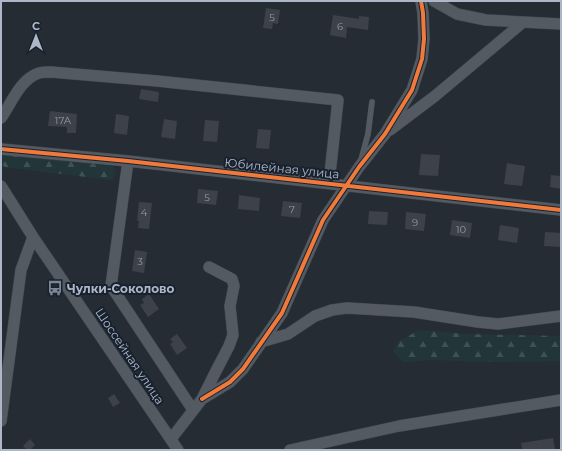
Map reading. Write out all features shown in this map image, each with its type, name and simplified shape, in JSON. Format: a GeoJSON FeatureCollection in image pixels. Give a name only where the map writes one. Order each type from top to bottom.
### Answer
{"type":"FeatureCollection","features":[{"type":"Feature","properties":{"kind":"street"},"geometry":{"type":"LineString","coordinates":[[202,399],[230,382],[242,369],[282,314],[323,220],[346,185],[385,134],[412,90],[422,59],[424,39],[421,1]]}},
{"type":"Feature","properties":{"kind":"street"},"geometry":{"type":"LineString","coordinates":[[434,1],[457,14],[486,20],[561,24]]}},
{"type":"Feature","properties":{"kind":"street"},"geometry":{"type":"LineString","coordinates":[[385,134],[435,96],[522,23]]}},
{"type":"Feature","properties":{"kind":"street"},"geometry":{"type":"LineString","coordinates":[[1,118],[29,78],[39,73],[52,72],[157,81],[338,100],[329,183]]}},
{"type":"Feature","properties":{"kind":"street","name":"Юбилейная улица"},"geometry":{"type":"LineString","coordinates":[[1,149],[128,161],[561,210]]}},
{"type":"Feature","properties":{"kind":"street"},"geometry":{"type":"LineString","coordinates":[[128,161],[111,286],[194,410]]}},
{"type":"Feature","properties":{"kind":"street","name":"Шоссейная улица"},"geometry":{"type":"LineString","coordinates":[[1,186],[33,237],[178,450]]}},
{"type":"Feature","properties":{"kind":"street"},"geometry":{"type":"LineString","coordinates":[[1,421],[21,270],[33,237]]}},
{"type":"Feature","properties":{"kind":"street"},"geometry":{"type":"LineString","coordinates":[[171,440],[202,399],[233,335],[230,306],[234,286],[232,279],[209,267]]}},
{"type":"Feature","properties":{"kind":"street"},"geometry":{"type":"LineString","coordinates":[[261,342],[288,334],[315,316],[332,310],[347,308],[414,312],[498,324],[561,316]]}},
{"type":"Feature","properties":{"kind":"street"},"geometry":{"type":"LineString","coordinates":[[290,450],[399,426],[561,400]]}},
{"type":"Feature","properties":{"kind":"lane"},"geometry":{"type":"LineString","coordinates":[[359,167],[368,134],[372,102]]}},
{"type":"Feature","properties":{"kind":"green space"},"geometry":{"type":"Polygon","coordinates":[[[1,153],[109,165],[115,168],[115,174],[111,180],[4,167],[1,163],[1,153]]]}},
{"type":"Feature","properties":{"kind":"green space"},"geometry":{"type":"Polygon","coordinates":[[[419,330],[467,334],[561,336],[561,361],[491,362],[433,360],[403,362],[393,351],[399,341],[419,330]]]}},
{"type":"Feature","properties":{"kind":"building"},"geometry":{"type":"Polygon","coordinates":[[[266,8],[280,10],[278,24],[273,23],[272,29],[263,28],[266,8]]]}},
{"type":"Feature","properties":{"kind":"building"},"geometry":{"type":"Polygon","coordinates":[[[333,15],[359,19],[359,16],[369,17],[368,30],[347,27],[346,38],[330,35],[333,15]]]}},
{"type":"Feature","properties":{"kind":"building"},"geometry":{"type":"Polygon","coordinates":[[[141,89],[159,92],[158,102],[139,99],[141,89]]]}},
{"type":"Feature","properties":{"kind":"building"},"geometry":{"type":"Polygon","coordinates":[[[50,111],[77,114],[76,133],[67,133],[67,127],[48,126],[50,111]]]}},
{"type":"Feature","properties":{"kind":"building"},"geometry":{"type":"Polygon","coordinates":[[[116,114],[129,116],[127,135],[114,133],[116,114]]]}},
{"type":"Feature","properties":{"kind":"building"},"geometry":{"type":"Polygon","coordinates":[[[164,119],[177,121],[175,139],[161,137],[164,119]]]}},
{"type":"Feature","properties":{"kind":"building"},"geometry":{"type":"Polygon","coordinates":[[[205,120],[219,121],[217,142],[203,141],[205,120]]]}},
{"type":"Feature","properties":{"kind":"building"},"geometry":{"type":"Polygon","coordinates":[[[258,129],[271,130],[269,149],[256,148],[258,129]]]}},
{"type":"Feature","properties":{"kind":"building"},"geometry":{"type":"Polygon","coordinates":[[[421,154],[440,155],[438,176],[419,175],[421,154]]]}},
{"type":"Feature","properties":{"kind":"building"},"geometry":{"type":"Polygon","coordinates":[[[507,163],[525,166],[522,186],[504,184],[507,163]]]}},
{"type":"Feature","properties":{"kind":"building"},"geometry":{"type":"Polygon","coordinates":[[[551,175],[561,176],[561,189],[550,187],[551,175]]]}},
{"type":"Feature","properties":{"kind":"building"},"geometry":{"type":"Polygon","coordinates":[[[198,189],[218,191],[216,205],[197,203],[198,189]]]}},
{"type":"Feature","properties":{"kind":"building"},"geometry":{"type":"Polygon","coordinates":[[[239,195],[260,198],[259,211],[238,209],[239,195]]]}},
{"type":"Feature","properties":{"kind":"building"},"geometry":{"type":"Polygon","coordinates":[[[283,201],[302,203],[300,218],[281,216],[283,201]]]}},
{"type":"Feature","properties":{"kind":"building"},"geometry":{"type":"Polygon","coordinates":[[[139,202],[152,203],[149,229],[138,228],[139,221],[137,221],[139,202]]]}},
{"type":"Feature","properties":{"kind":"building"},"geometry":{"type":"Polygon","coordinates":[[[369,211],[388,212],[387,225],[368,224],[369,211]]]}},
{"type":"Feature","properties":{"kind":"building"},"geometry":{"type":"Polygon","coordinates":[[[406,212],[426,214],[424,231],[405,229],[406,212]]]}},
{"type":"Feature","properties":{"kind":"building"},"geometry":{"type":"Polygon","coordinates":[[[452,220],[472,223],[470,238],[450,235],[452,220]]]}},
{"type":"Feature","properties":{"kind":"building"},"geometry":{"type":"Polygon","coordinates":[[[500,225],[519,228],[517,243],[498,240],[500,225]]]}},
{"type":"Feature","properties":{"kind":"building"},"geometry":{"type":"Polygon","coordinates":[[[545,232],[561,233],[561,247],[544,246],[545,232]]]}},
{"type":"Feature","properties":{"kind":"building"},"geometry":{"type":"Polygon","coordinates":[[[135,250],[147,252],[144,273],[132,271],[135,250]]]}},
{"type":"Feature","properties":{"kind":"building"},"geometry":{"type":"Polygon","coordinates":[[[149,294],[159,309],[148,317],[140,305],[144,303],[142,299],[149,294]]]}},
{"type":"Feature","properties":{"kind":"building"},"geometry":{"type":"Polygon","coordinates":[[[177,334],[187,348],[177,355],[170,344],[173,342],[170,339],[177,334]]]}},
{"type":"Feature","properties":{"kind":"building"},"geometry":{"type":"Polygon","coordinates":[[[114,394],[120,403],[113,407],[108,398],[114,394]]]}},
{"type":"Feature","properties":{"kind":"building"},"geometry":{"type":"Polygon","coordinates":[[[553,438],[555,449],[522,450],[521,443],[553,438]]]}},
{"type":"Feature","properties":{"kind":"building"},"geometry":{"type":"Polygon","coordinates":[[[30,439],[35,445],[30,450],[27,450],[23,446],[30,439]]]}},
{"type":"Feature","properties":{"kind":"cycle path"},"geometry":{"type":"LineString","coordinates":[[202,399],[230,382],[243,369],[282,313],[323,220],[359,167],[385,134],[412,90],[422,59],[424,39],[421,1]]}},
{"type":"Feature","properties":{"kind":"cycle path"},"geometry":{"type":"LineString","coordinates":[[1,149],[128,161],[561,210]]}},
{"type":"Feature","properties":{"kind":"place","name":"Чулки-Соколово"},"geometry":{"type":"Point","coordinates":[55,288]}}]}
